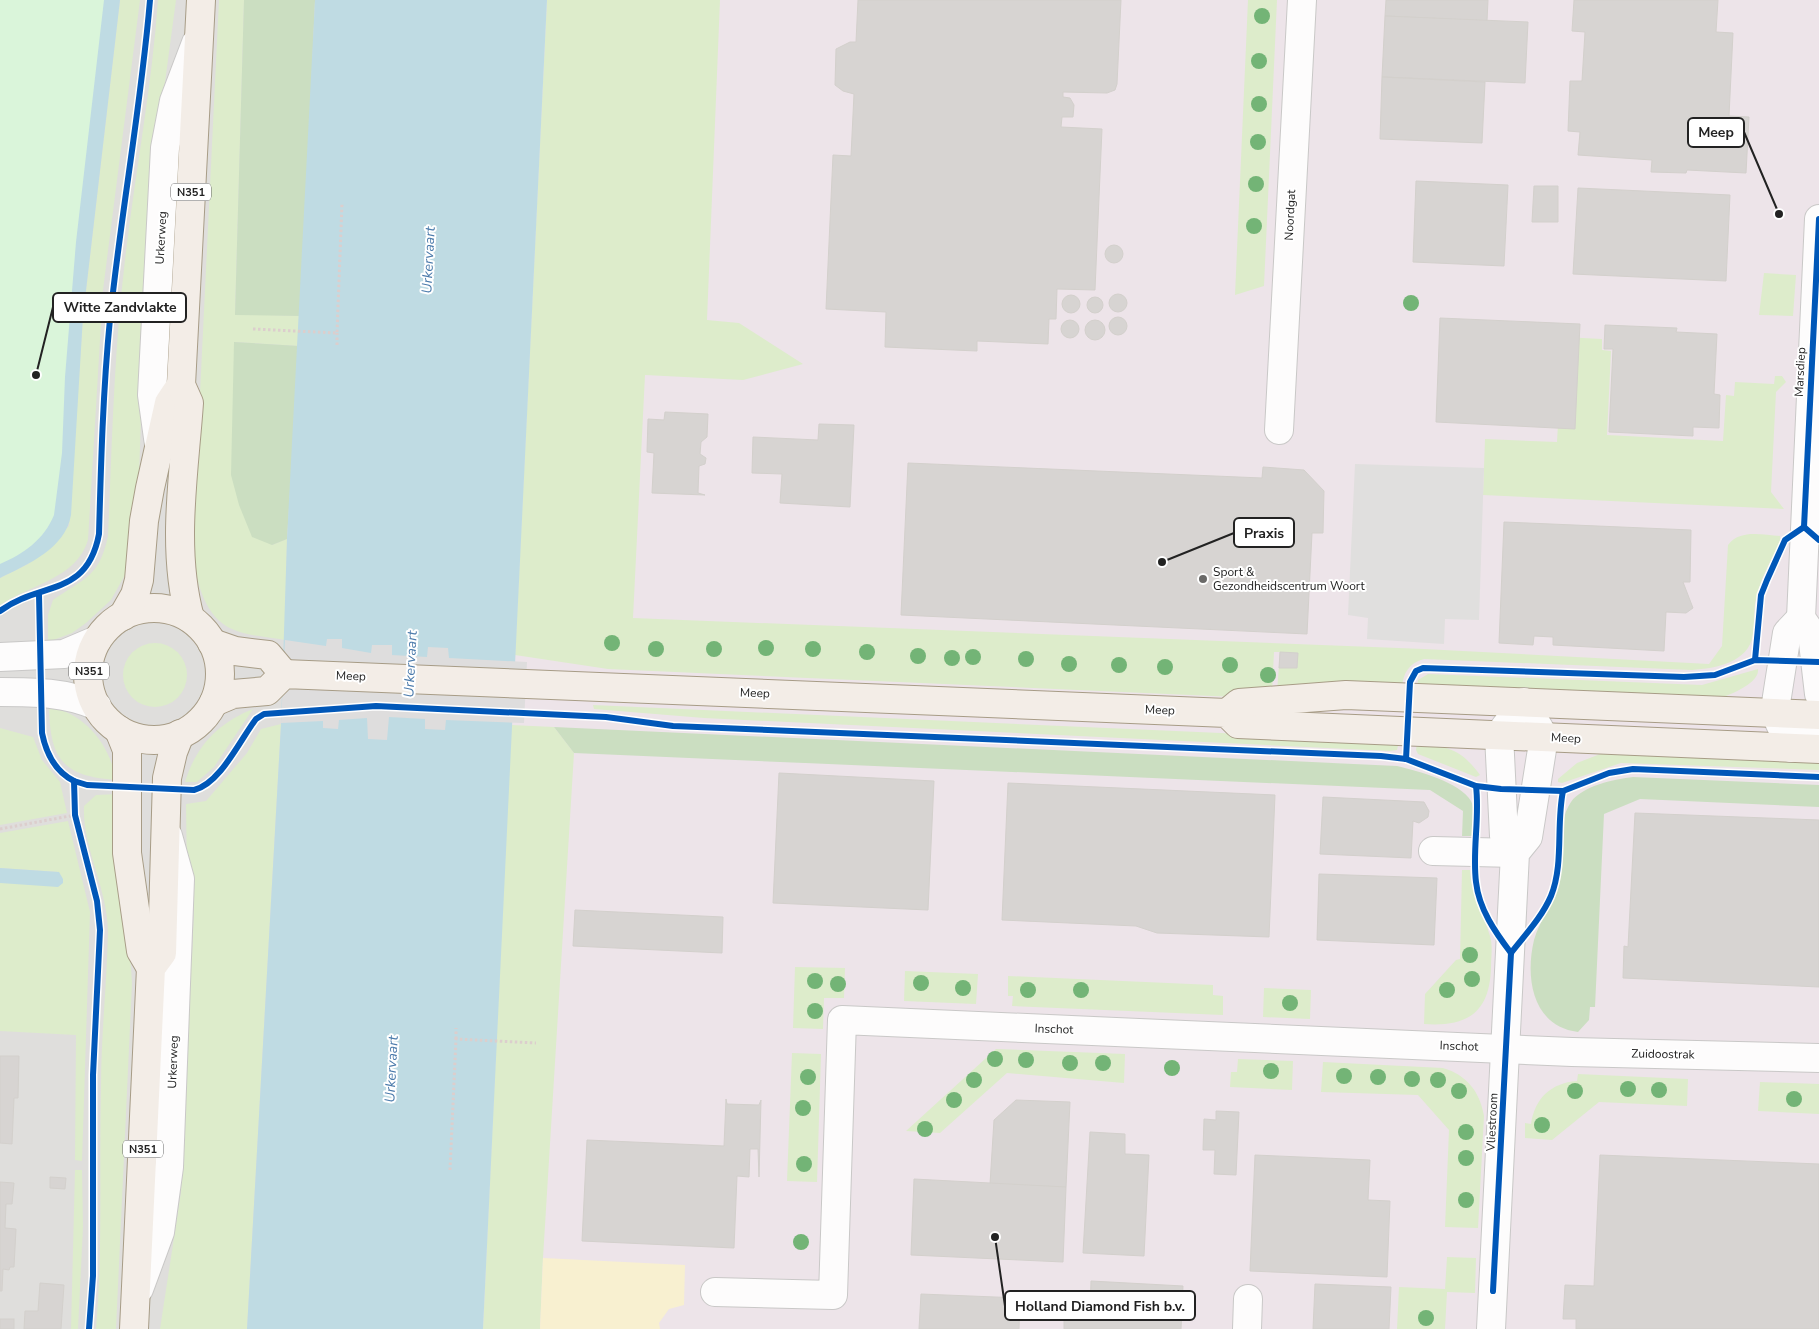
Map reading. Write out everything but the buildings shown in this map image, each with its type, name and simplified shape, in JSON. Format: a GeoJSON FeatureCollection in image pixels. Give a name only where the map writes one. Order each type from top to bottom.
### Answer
{"type":"FeatureCollection","features":[{"type":"Feature","properties":{"kind":"main road","name":"Urkerweg"},"geometry":{"type":"LineString","coordinates":[[190,618],[184,596],[180,559],[189,403],[181,385],[202,0]]}},
{"type":"Feature","properties":{"kind":"main road","name":"Urkerweg"},"geometry":{"type":"LineString","coordinates":[[123,616],[135,594],[139,580],[144,521],[170,403],[181,385]]}},
{"type":"Feature","properties":{"kind":"main road","name":"N351"},"geometry":{"type":"LineString","coordinates":[[157,608],[174,611],[190,618],[203,629],[212,643],[220,668],[219,685],[214,702],[197,724],[180,734],[163,739],[145,739],[119,730],[106,720],[97,706],[91,690],[88,673],[91,656],[97,640],[109,626],[123,616],[140,610],[157,608]]}},
{"type":"Feature","properties":{"kind":"main road"},"geometry":{"type":"LineString","coordinates":[[212,643],[235,651],[268,655],[284,674],[267,691],[233,694],[214,702]]}},
{"type":"Feature","properties":{"kind":"main road","name":"Meep"},"geometry":{"type":"LineString","coordinates":[[284,674],[1227,713],[1238,724],[1819,749]]}},
{"type":"Feature","properties":{"kind":"main road","name":"Meep"},"geometry":{"type":"LineString","coordinates":[[1227,713],[1238,703],[1346,695],[1819,715]]}},
{"type":"Feature","properties":{"kind":"main road","name":"Urkerweg"},"geometry":{"type":"LineString","coordinates":[[119,730],[127,750],[127,853],[141,951],[151,968],[134,1329]]}},
{"type":"Feature","properties":{"kind":"main road","name":"Urkerweg"},"geometry":{"type":"LineString","coordinates":[[151,968],[162,953],[167,778],[172,752],[180,734]]}},
{"type":"Feature","properties":{"kind":"street","name":"Noordgat"},"geometry":{"type":"LineString","coordinates":[[1279,430],[1302,0]]}},
{"type":"Feature","properties":{"kind":"street","name":"Urkerweg"},"geometry":{"type":"LineString","coordinates":[[160,448],[152,395],[165,148],[174,101],[200,33]]}},
{"type":"Feature","properties":{"kind":"street","name":"Marsdiep"},"geometry":{"type":"LineString","coordinates":[[1801,618],[1812,508],[1819,219]]}},
{"type":"Feature","properties":{"kind":"street"},"geometry":{"type":"LineString","coordinates":[[1819,694],[1812,634],[1801,618],[1787,633],[1775,713],[1791,748],[1819,715]]}},
{"type":"Feature","properties":{"kind":"street"},"geometry":{"type":"LineString","coordinates":[[0,657],[64,654],[97,640]]}},
{"type":"Feature","properties":{"kind":"street"},"geometry":{"type":"LineString","coordinates":[[0,692],[49,693],[80,698],[97,706]]}},
{"type":"Feature","properties":{"kind":"street"},"geometry":{"type":"LineString","coordinates":[[1516,853],[1504,836],[1499,735],[1524,702],[1544,737]]}},
{"type":"Feature","properties":{"kind":"street","name":"Vliestroom"},"geometry":{"type":"LineString","coordinates":[[1491,1329],[1516,853],[1528,837],[1544,737]]}},
{"type":"Feature","properties":{"kind":"street","name":"Urkerweg"},"geometry":{"type":"LineString","coordinates":[[137,1295],[160,1232],[169,1167],[180,879],[166,827]]}},
{"type":"Feature","properties":{"kind":"street"},"geometry":{"type":"LineString","coordinates":[[1433,851],[1516,853]]}},
{"type":"Feature","properties":{"kind":"street","name":"Inschot"},"geometry":{"type":"LineString","coordinates":[[715,1292],[833,1295],[842,1020],[1507,1048]]}},
{"type":"Feature","properties":{"kind":"street","name":"Zuidoostrak"},"geometry":{"type":"LineString","coordinates":[[1507,1048],[1819,1058]]}},
{"type":"Feature","properties":{"kind":"street"},"geometry":{"type":"LineString","coordinates":[[1247,1329],[1248,1300]]}},
{"type":"Feature","properties":{"kind":"path"},"geometry":{"type":"LineString","coordinates":[[337,345],[342,203]]}},
{"type":"Feature","properties":{"kind":"path"},"geometry":{"type":"LineString","coordinates":[[253,329],[337,333]]}},
{"type":"Feature","properties":{"kind":"path"},"geometry":{"type":"LineString","coordinates":[[0,829],[76,818],[74,807]]}},
{"type":"Feature","properties":{"kind":"path"},"geometry":{"type":"LineString","coordinates":[[450,1170],[456,1028]]}},
{"type":"Feature","properties":{"kind":"path"},"geometry":{"type":"LineString","coordinates":[[456,1040],[536,1043]]}},
{"type":"Feature","properties":{"kind":"shaded area"},"geometry":{"type":"Polygon","coordinates":[[[0,0],[360,0],[281,1329],[0,1329],[0,0]]]}},
{"type":"Feature","properties":{"kind":"shaded area"},"geometry":{"type":"Polygon","coordinates":[[[490,0],[1819,0],[1819,1329],[428,1329],[490,0]]]}},
{"type":"Feature","properties":{"kind":"shaded area"},"geometry":{"type":"Polygon","coordinates":[[[1355,464],[1484,468],[1479,620],[1445,619],[1444,644],[1367,639],[1368,618],[1348,615],[1355,464]]]}},
{"type":"Feature","properties":{"kind":"green space"},"geometry":{"type":"Polygon","coordinates":[[[0,0],[111,0],[64,512],[53,537],[0,571],[0,0]]]}},
{"type":"Feature","properties":{"kind":"green space"},"geometry":{"type":"Polygon","coordinates":[[[120,0],[140,0],[103,290],[88,540],[74,564],[51,579],[0,605],[0,578],[28,564],[69,526],[83,316],[120,0]]]}},
{"type":"Feature","properties":{"kind":"green space"},"geometry":{"type":"Polygon","coordinates":[[[158,0],[176,0],[159,127],[142,387],[139,477],[126,573],[111,600],[86,623],[72,633],[48,642],[48,615],[53,600],[89,576],[100,561],[108,536],[121,294],[152,65],[158,0]]]}},
{"type":"Feature","properties":{"kind":"green space"},"geometry":{"type":"Polygon","coordinates":[[[219,0],[244,0],[235,314],[301,316],[299,346],[234,342],[272,545],[287,539],[285,640],[244,633],[223,624],[209,609],[204,599],[194,560],[192,559],[219,0]]]}},
{"type":"Feature","properties":{"kind":"green space"},"geometry":{"type":"Polygon","coordinates":[[[244,0],[315,0],[301,316],[235,315],[244,0]]]}},
{"type":"Feature","properties":{"kind":"green space"},"geometry":{"type":"Polygon","coordinates":[[[547,0],[720,0],[707,320],[739,323],[803,364],[743,380],[645,375],[633,618],[1424,649],[1709,664],[1722,646],[1728,545],[1733,540],[1745,535],[1780,536],[1780,544],[1759,588],[1755,604],[1754,631],[1750,644],[1745,652],[1730,662],[1692,670],[1424,659],[1414,663],[1408,669],[1405,673],[1402,688],[1277,692],[1280,652],[1274,652],[1272,693],[1234,697],[608,669],[515,655],[547,0]]]}},
{"type":"Feature","properties":{"kind":"green space"},"geometry":{"type":"Polygon","coordinates":[[[1248,0],[1277,0],[1264,286],[1235,295],[1248,0]]]}},
{"type":"Feature","properties":{"kind":"green space"},"geometry":{"type":"Polygon","coordinates":[[[1764,273],[1796,275],[1793,316],[1759,315],[1764,273]]]}},
{"type":"Feature","properties":{"kind":"green space"},"geometry":{"type":"Polygon","coordinates":[[[1563,337],[1602,339],[1602,350],[1611,351],[1607,435],[1723,441],[1726,395],[1734,396],[1735,382],[1774,384],[1775,376],[1782,376],[1786,382],[1776,392],[1771,492],[1784,509],[1483,495],[1485,439],[1557,442],[1563,337]]]}},
{"type":"Feature","properties":{"kind":"green space"},"geometry":{"type":"Polygon","coordinates":[[[234,342],[299,346],[287,539],[272,545],[252,537],[239,505],[231,475],[234,342]]]}},
{"type":"Feature","properties":{"kind":"green space"},"geometry":{"type":"Polygon","coordinates":[[[155,643],[173,649],[181,657],[187,675],[181,693],[173,701],[155,707],[137,701],[129,693],[123,675],[129,657],[137,649],[155,643]]]}},
{"type":"Feature","properties":{"kind":"green space"},"geometry":{"type":"Polygon","coordinates":[[[1758,669],[1754,680],[1742,689],[1715,700],[1417,688],[1418,680],[1428,674],[1702,685],[1758,669]]]}},
{"type":"Feature","properties":{"kind":"green space"},"geometry":{"type":"Polygon","coordinates":[[[593,705],[1399,741],[1397,750],[1390,751],[704,718],[594,709],[593,705]]]}},
{"type":"Feature","properties":{"kind":"green space"},"geometry":{"type":"Polygon","coordinates":[[[49,707],[62,710],[74,716],[94,733],[108,755],[116,780],[83,774],[63,762],[52,740],[49,707]]]}},
{"type":"Feature","properties":{"kind":"green space"},"geometry":{"type":"Polygon","coordinates":[[[253,709],[214,767],[197,782],[185,782],[195,757],[210,737],[229,721],[253,709]]]}},
{"type":"Feature","properties":{"kind":"green space"},"geometry":{"type":"Polygon","coordinates":[[[281,724],[247,1329],[160,1329],[181,1192],[188,984],[192,958],[194,909],[187,876],[186,804],[206,801],[247,753],[261,729],[281,724]]]}},
{"type":"Feature","properties":{"kind":"green space"},"geometry":{"type":"Polygon","coordinates":[[[511,725],[554,727],[574,753],[540,1329],[483,1329],[511,725]]]}},
{"type":"Feature","properties":{"kind":"green space"},"geometry":{"type":"Polygon","coordinates":[[[554,727],[1397,766],[1438,778],[1466,794],[1471,801],[1473,809],[1472,836],[1462,836],[1463,811],[1430,790],[574,753],[554,727]]]}},
{"type":"Feature","properties":{"kind":"green space"},"geometry":{"type":"Polygon","coordinates":[[[0,728],[33,737],[42,760],[60,782],[67,813],[0,825],[0,728]]]}},
{"type":"Feature","properties":{"kind":"green space"},"geometry":{"type":"Polygon","coordinates":[[[1417,743],[1453,750],[1466,759],[1480,775],[1476,777],[1418,754],[1416,750],[1417,743]]]}},
{"type":"Feature","properties":{"kind":"green space"},"geometry":{"type":"Polygon","coordinates":[[[1608,751],[1819,759],[1819,770],[1621,763],[1562,783],[1558,782],[1558,779],[1577,763],[1608,751]]]}},
{"type":"Feature","properties":{"kind":"green space"},"geometry":{"type":"Polygon","coordinates":[[[1633,777],[1819,785],[1819,807],[1640,799],[1604,814],[1595,1007],[1590,1007],[1589,1020],[1578,1032],[1563,1028],[1550,1020],[1541,1010],[1535,998],[1531,970],[1534,940],[1555,896],[1560,880],[1562,830],[1566,810],[1576,796],[1591,788],[1633,777]]]}},
{"type":"Feature","properties":{"kind":"green space"},"geometry":{"type":"Polygon","coordinates":[[[119,794],[132,983],[116,1329],[96,1329],[100,1238],[101,1068],[108,932],[104,900],[87,837],[84,806],[96,795],[119,794]]]}},
{"type":"Feature","properties":{"kind":"green space"},"geometry":{"type":"Polygon","coordinates":[[[68,821],[90,912],[82,1161],[75,1160],[76,1035],[0,1031],[0,883],[59,872],[0,868],[0,833],[68,821]]]}},
{"type":"Feature","properties":{"kind":"green space"},"geometry":{"type":"Polygon","coordinates":[[[1462,870],[1470,870],[1475,896],[1490,936],[1492,952],[1490,983],[1481,1006],[1473,1014],[1452,1023],[1424,1024],[1425,994],[1456,960],[1460,959],[1462,870]]]}},
{"type":"Feature","properties":{"kind":"green space"},"geometry":{"type":"Polygon","coordinates":[[[795,967],[845,968],[844,998],[824,998],[823,1029],[793,1028],[795,967]]]}},
{"type":"Feature","properties":{"kind":"green space"},"geometry":{"type":"Polygon","coordinates":[[[905,971],[978,974],[976,1004],[904,1001],[905,971]]]}},
{"type":"Feature","properties":{"kind":"green space"},"geometry":{"type":"Polygon","coordinates":[[[1008,976],[1213,985],[1213,995],[1223,996],[1223,1015],[1012,1006],[1013,996],[1008,996],[1008,976]]]}},
{"type":"Feature","properties":{"kind":"green space"},"geometry":{"type":"Polygon","coordinates":[[[1264,988],[1311,990],[1310,1019],[1263,1017],[1264,988]]]}},
{"type":"Feature","properties":{"kind":"green space"},"geometry":{"type":"Polygon","coordinates":[[[996,1049],[1125,1054],[1124,1083],[1007,1073],[940,1133],[906,1131],[996,1049]]]}},
{"type":"Feature","properties":{"kind":"green space"},"geometry":{"type":"Polygon","coordinates":[[[792,1053],[821,1054],[817,1182],[787,1181],[792,1053]]]}},
{"type":"Feature","properties":{"kind":"green space"},"geometry":{"type":"Polygon","coordinates":[[[1238,1059],[1293,1061],[1292,1090],[1230,1087],[1231,1072],[1237,1072],[1238,1059]]]}},
{"type":"Feature","properties":{"kind":"green space"},"geometry":{"type":"Polygon","coordinates":[[[1323,1062],[1443,1068],[1459,1075],[1471,1086],[1476,1092],[1484,1116],[1478,1228],[1445,1227],[1449,1130],[1418,1095],[1321,1092],[1323,1062]]]}},
{"type":"Feature","properties":{"kind":"green space"},"geometry":{"type":"Polygon","coordinates":[[[1578,1074],[1688,1079],[1687,1106],[1599,1102],[1552,1140],[1525,1138],[1525,1123],[1531,1124],[1540,1099],[1559,1085],[1577,1081],[1578,1074]]]}},
{"type":"Feature","properties":{"kind":"green space"},"geometry":{"type":"Polygon","coordinates":[[[1760,1082],[1819,1084],[1819,1114],[1758,1111],[1760,1082]]]}},
{"type":"Feature","properties":{"kind":"green space"},"geometry":{"type":"Polygon","coordinates":[[[75,1170],[82,1170],[83,1227],[78,1329],[71,1329],[75,1170]]]}},
{"type":"Feature","properties":{"kind":"green space"},"geometry":{"type":"Polygon","coordinates":[[[1447,1257],[1476,1258],[1475,1293],[1447,1292],[1445,1329],[1397,1329],[1399,1287],[1445,1289],[1447,1257]]]}},
{"type":"Feature","properties":{"kind":"sand"},"geometry":{"type":"Polygon","coordinates":[[[543,1258],[685,1265],[684,1305],[669,1309],[659,1323],[660,1329],[540,1329],[543,1258]]]}},
{"type":"Feature","properties":{"kind":"water"},"geometry":{"type":"Polygon","coordinates":[[[104,0],[120,0],[83,316],[71,515],[61,537],[44,554],[0,578],[0,564],[25,551],[39,539],[54,515],[62,453],[65,377],[76,242],[104,0]]]}},
{"type":"Feature","properties":{"kind":"water","name":"Urkervaart"},"geometry":{"type":"Polygon","coordinates":[[[315,0],[547,0],[483,1329],[247,1329],[281,724],[287,539],[315,0]]]}},
{"type":"Feature","properties":{"kind":"water"},"geometry":{"type":"Polygon","coordinates":[[[0,868],[59,872],[63,883],[58,887],[0,883],[0,868]]]}},
{"type":"Feature","properties":{"kind":"pier"},"geometry":{"type":"Polygon","coordinates":[[[327,639],[342,639],[342,648],[371,653],[372,645],[392,645],[392,655],[427,657],[428,647],[448,648],[449,658],[527,662],[524,723],[446,720],[445,730],[425,729],[425,719],[389,717],[387,740],[368,739],[367,718],[339,720],[338,729],[323,728],[323,721],[281,723],[285,640],[326,646],[327,639]]]}},
{"type":"Feature","properties":{"kind":"cycle path"},"geometry":{"type":"LineString","coordinates":[[0,611],[15,602],[73,579],[84,569],[93,554],[99,534],[104,399],[110,319],[142,80],[150,0]]}},
{"type":"Feature","properties":{"kind":"cycle path"},"geometry":{"type":"LineString","coordinates":[[1804,527],[1819,219]]}},
{"type":"Feature","properties":{"kind":"cycle path"},"geometry":{"type":"LineString","coordinates":[[1755,660],[1761,595],[1785,540],[1804,527],[1819,540]]}},
{"type":"Feature","properties":{"kind":"cycle path"},"geometry":{"type":"LineString","coordinates":[[39,595],[42,733],[46,748],[53,761],[62,773],[74,781],[75,815],[97,901],[100,930],[93,1075],[93,1276],[89,1329]]}},
{"type":"Feature","properties":{"kind":"cycle path"},"geometry":{"type":"LineString","coordinates":[[1406,759],[1410,682],[1416,671],[1423,668],[1684,677],[1715,675],[1755,660],[1819,662]]}},
{"type":"Feature","properties":{"kind":"cycle path"},"geometry":{"type":"LineString","coordinates":[[74,781],[87,785],[194,790],[203,786],[221,770],[256,719],[264,714],[376,706],[606,717],[673,726],[1381,756],[1406,759],[1476,786],[1501,789],[1563,791],[1609,773],[1633,769],[1819,777]]}},
{"type":"Feature","properties":{"kind":"cycle path"},"geometry":{"type":"LineString","coordinates":[[1476,786],[1475,870],[1480,902],[1499,937],[1511,953]]}},
{"type":"Feature","properties":{"kind":"cycle path"},"geometry":{"type":"LineString","coordinates":[[1511,953],[1543,911],[1555,884],[1559,858],[1563,791]]}},
{"type":"Feature","properties":{"kind":"cycle path"},"geometry":{"type":"LineString","coordinates":[[1493,1291],[1511,953]]}},
{"type":"Feature","properties":{"kind":"place","name":"Meep"},"geometry":{"type":"Point","coordinates":[1779,214]}},
{"type":"Feature","properties":{"kind":"place","name":"Witte Zandvlakte"},"geometry":{"type":"Point","coordinates":[36,375]}},
{"type":"Feature","properties":{"kind":"place","name":"Praxis"},"geometry":{"type":"Point","coordinates":[1162,562]}},
{"type":"Feature","properties":{"kind":"place","name":"Sport & Gezondheidscentrum Woort"},"geometry":{"type":"Point","coordinates":[1203,579]}},
{"type":"Feature","properties":{"kind":"place","name":"Holland Diamond Fish b.v."},"geometry":{"type":"Point","coordinates":[995,1237]}}]}
